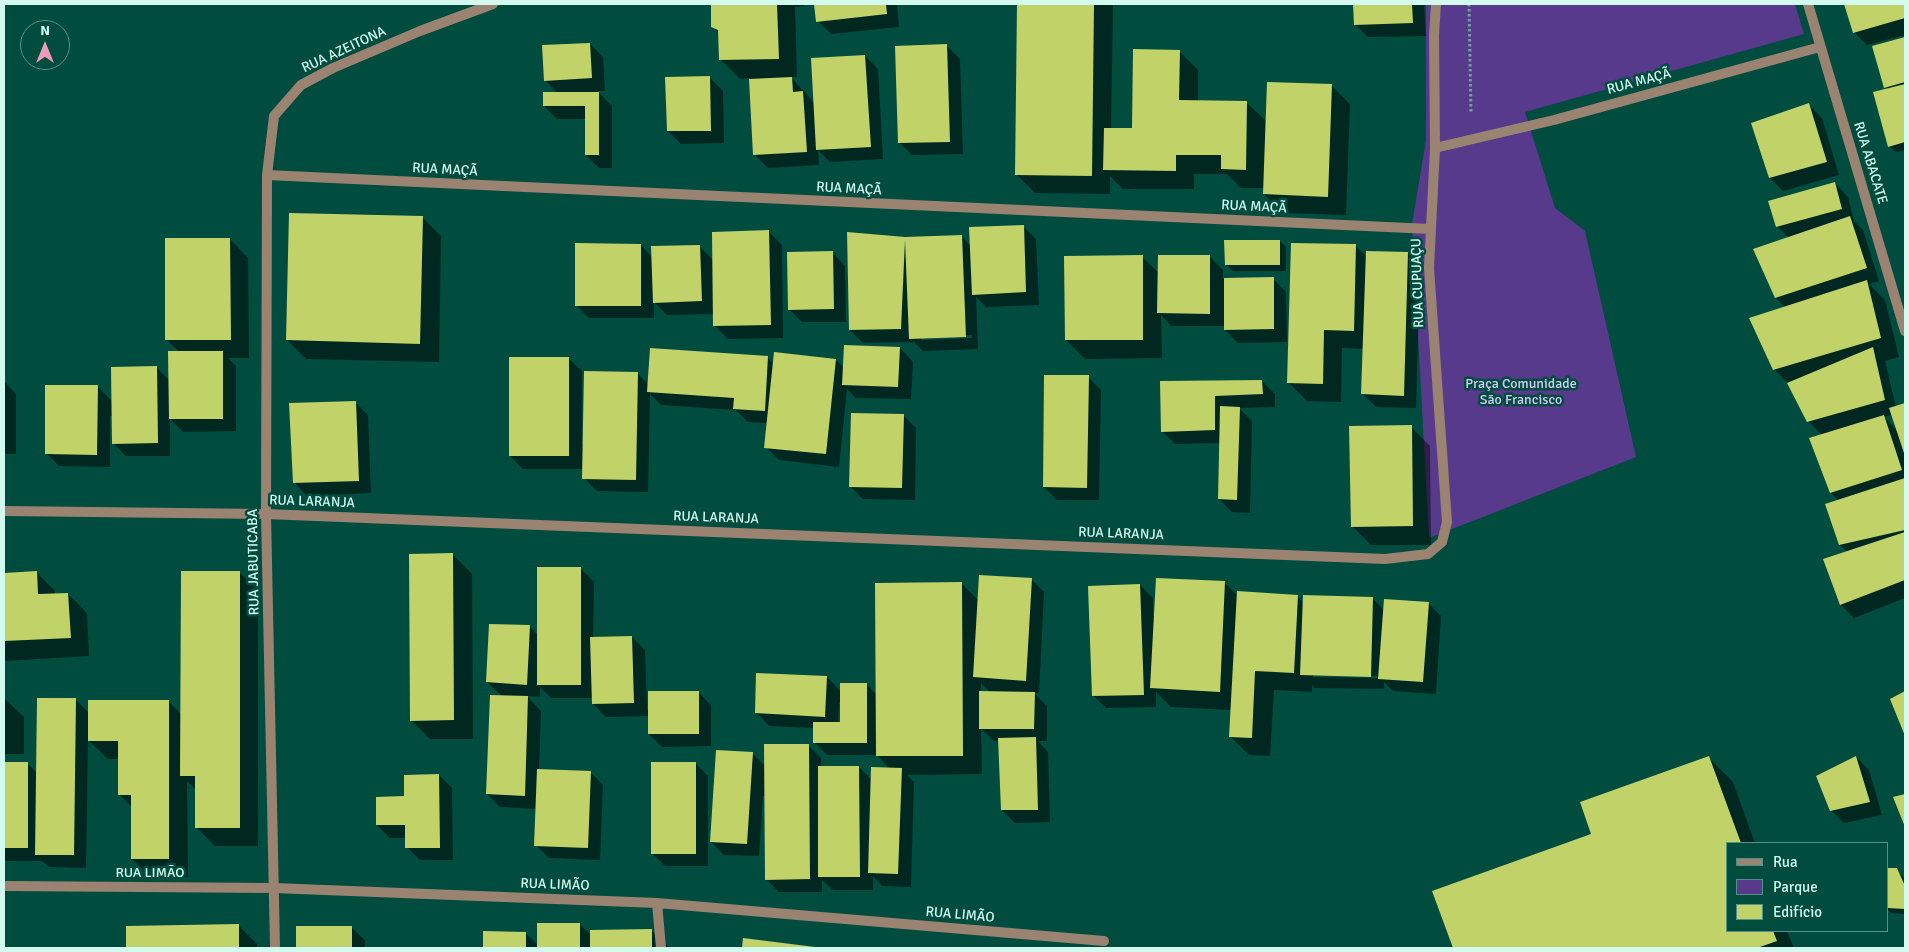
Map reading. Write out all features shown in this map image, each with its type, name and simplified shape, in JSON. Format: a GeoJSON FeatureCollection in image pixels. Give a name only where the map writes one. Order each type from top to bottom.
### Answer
{"type":"FeatureCollection","features":[{"type":"Feature","properties":{"kind":"street","name":"RUA AZEITONA"},"geometry":{"type":"LineString","coordinates":[[267,175],[274,116],[301,85],[333,68],[493,4]]}},
{"type":"Feature","properties":{"kind":"street","name":"RUA CUPUAÇU"},"geometry":{"type":"LineString","coordinates":[[1428,554],[1442,542],[1447,522],[1429,268],[1436,148],[1434,35],[1436,4]]}},
{"type":"Feature","properties":{"kind":"street","name":"RUA ABACATE"},"geometry":{"type":"LineString","coordinates":[[1808,4],[1905,331]]}},
{"type":"Feature","properties":{"kind":"street","name":"RUA MAÇÃ"},"geometry":{"type":"LineString","coordinates":[[1436,148],[1554,120],[1820,47]]}},
{"type":"Feature","properties":{"kind":"street","name":"RUA MAÇÃ"},"geometry":{"type":"LineString","coordinates":[[267,175],[1430,229]]}},
{"type":"Feature","properties":{"kind":"street","name":"RUA JABUTICABA"},"geometry":{"type":"LineString","coordinates":[[267,175],[266,514],[275,948]]}},
{"type":"Feature","properties":{"kind":"street","name":"RUA LARANJA"},"geometry":{"type":"LineString","coordinates":[[4,511],[266,514],[1384,559],[1428,554]]}},
{"type":"Feature","properties":{"kind":"street","name":"RUA LIMÃO"},"geometry":{"type":"LineString","coordinates":[[4,886],[274,888],[657,902],[1104,941]]}},
{"type":"Feature","properties":{"kind":"street"},"geometry":{"type":"LineString","coordinates":[[657,902],[661,948]]}},
{"type":"Feature","properties":{"kind":"path"},"geometry":{"type":"LineString","coordinates":[[1468,4],[1471,140]]}},
{"type":"Feature","properties":{"kind":"green space","name":"Praça Comunidade São Francisco"},"geometry":{"type":"Polygon","coordinates":[[[1426,4],[1795,4],[1804,34],[1525,112],[1555,208],[1585,231],[1636,457],[1429,538],[1412,224],[1426,140],[1426,4]]]}},
{"type":"Feature","properties":{"kind":"building"},"geometry":{"type":"Polygon","coordinates":[[[711,4],[777,4],[779,59],[719,60],[718,30],[711,27],[711,4]]]}},
{"type":"Feature","properties":{"kind":"building"},"geometry":{"type":"Polygon","coordinates":[[[814,4],[886,4],[887,14],[816,22],[814,4]]]}},
{"type":"Feature","properties":{"kind":"building"},"geometry":{"type":"Polygon","coordinates":[[[1017,4],[1094,4],[1092,176],[1015,175],[1017,4]]]}},
{"type":"Feature","properties":{"kind":"building"},"geometry":{"type":"Polygon","coordinates":[[[1353,4],[1412,4],[1413,23],[1354,25],[1353,4]]]}},
{"type":"Feature","properties":{"kind":"building"},"geometry":{"type":"Polygon","coordinates":[[[1844,4],[1905,4],[1905,18],[1853,33],[1844,4]]]}},
{"type":"Feature","properties":{"kind":"building"},"geometry":{"type":"Polygon","coordinates":[[[1905,37],[1905,82],[1884,88],[1872,46],[1905,37]]]}},
{"type":"Feature","properties":{"kind":"building"},"geometry":{"type":"Polygon","coordinates":[[[590,43],[592,78],[544,81],[542,45],[590,43]]]}},
{"type":"Feature","properties":{"kind":"building"},"geometry":{"type":"Polygon","coordinates":[[[947,44],[950,142],[898,143],[895,46],[947,44]]]}},
{"type":"Feature","properties":{"kind":"building"},"geometry":{"type":"Polygon","coordinates":[[[1133,49],[1180,50],[1179,100],[1247,101],[1246,170],[1221,169],[1221,155],[1176,155],[1176,171],[1103,170],[1104,128],[1132,128],[1133,49]]]}},
{"type":"Feature","properties":{"kind":"building"},"geometry":{"type":"Polygon","coordinates":[[[865,55],[871,147],[816,150],[811,58],[865,55]]]}},
{"type":"Feature","properties":{"kind":"building"},"geometry":{"type":"Polygon","coordinates":[[[710,76],[711,131],[667,131],[665,77],[710,76]]]}},
{"type":"Feature","properties":{"kind":"building"},"geometry":{"type":"Polygon","coordinates":[[[792,77],[793,92],[803,91],[807,152],[753,155],[749,79],[792,77]]]}},
{"type":"Feature","properties":{"kind":"building"},"geometry":{"type":"Polygon","coordinates":[[[1267,82],[1332,84],[1328,197],[1263,194],[1267,82]]]}},
{"type":"Feature","properties":{"kind":"building"},"geometry":{"type":"Polygon","coordinates":[[[1905,84],[1905,142],[1888,147],[1873,92],[1905,84]]]}},
{"type":"Feature","properties":{"kind":"building"},"geometry":{"type":"Polygon","coordinates":[[[543,92],[599,92],[599,155],[585,155],[585,106],[543,106],[543,92]]]}},
{"type":"Feature","properties":{"kind":"building"},"geometry":{"type":"Polygon","coordinates":[[[1809,103],[1827,162],[1769,178],[1751,123],[1809,103]]]}},
{"type":"Feature","properties":{"kind":"building"},"geometry":{"type":"Polygon","coordinates":[[[1835,182],[1842,209],[1776,227],[1768,201],[1835,182]]]}},
{"type":"Feature","properties":{"kind":"building"},"geometry":{"type":"Polygon","coordinates":[[[289,213],[423,216],[420,344],[286,340],[289,213]]]}},
{"type":"Feature","properties":{"kind":"building"},"geometry":{"type":"Polygon","coordinates":[[[1850,216],[1867,268],[1775,298],[1753,249],[1850,216]]]}},
{"type":"Feature","properties":{"kind":"building"},"geometry":{"type":"Polygon","coordinates":[[[1024,225],[1026,292],[972,295],[969,227],[1024,225]]]}},
{"type":"Feature","properties":{"kind":"building"},"geometry":{"type":"Polygon","coordinates":[[[769,230],[771,325],[713,326],[712,232],[769,230]]]}},
{"type":"Feature","properties":{"kind":"building"},"geometry":{"type":"Polygon","coordinates":[[[847,232],[905,237],[962,235],[966,337],[909,339],[905,240],[901,329],[849,330],[847,232]]]}},
{"type":"Feature","properties":{"kind":"building"},"geometry":{"type":"Polygon","coordinates":[[[165,238],[230,238],[231,340],[165,340],[165,238]]]}},
{"type":"Feature","properties":{"kind":"building"},"geometry":{"type":"Polygon","coordinates":[[[1224,240],[1280,240],[1280,265],[1225,265],[1224,240]]]}},
{"type":"Feature","properties":{"kind":"building"},"geometry":{"type":"Polygon","coordinates":[[[575,243],[641,244],[641,306],[575,306],[575,243]]]}},
{"type":"Feature","properties":{"kind":"building"},"geometry":{"type":"Polygon","coordinates":[[[1291,243],[1356,244],[1354,331],[1324,330],[1323,384],[1287,383],[1291,243]]]}},
{"type":"Feature","properties":{"kind":"building"},"geometry":{"type":"Polygon","coordinates":[[[700,245],[702,301],[653,303],[651,246],[700,245]]]}},
{"type":"Feature","properties":{"kind":"building"},"geometry":{"type":"Polygon","coordinates":[[[833,251],[834,309],[788,310],[787,252],[833,251]]]}},
{"type":"Feature","properties":{"kind":"building"},"geometry":{"type":"Polygon","coordinates":[[[1366,251],[1408,252],[1404,396],[1361,394],[1366,251]]]}},
{"type":"Feature","properties":{"kind":"building"},"geometry":{"type":"Polygon","coordinates":[[[1143,255],[1143,340],[1065,340],[1064,256],[1143,255]]]}},
{"type":"Feature","properties":{"kind":"building"},"geometry":{"type":"Polygon","coordinates":[[[1158,255],[1210,255],[1210,314],[1157,313],[1158,255]]]}},
{"type":"Feature","properties":{"kind":"building"},"geometry":{"type":"Polygon","coordinates":[[[1274,277],[1274,329],[1224,330],[1224,278],[1274,277]]]}},
{"type":"Feature","properties":{"kind":"building"},"geometry":{"type":"Polygon","coordinates":[[[1867,280],[1881,338],[1773,370],[1749,318],[1867,280]]]}},
{"type":"Feature","properties":{"kind":"building"},"geometry":{"type":"Polygon","coordinates":[[[844,345],[900,347],[898,387],[842,385],[844,345]]]}},
{"type":"Feature","properties":{"kind":"building"},"geometry":{"type":"Polygon","coordinates":[[[1873,347],[1885,400],[1807,422],[1787,383],[1873,347]]]}},
{"type":"Feature","properties":{"kind":"building"},"geometry":{"type":"Polygon","coordinates":[[[650,348],[768,356],[765,411],[733,409],[734,398],[647,392],[650,348]]]}},
{"type":"Feature","properties":{"kind":"building"},"geometry":{"type":"Polygon","coordinates":[[[168,351],[223,351],[223,419],[169,419],[168,351]]]}},
{"type":"Feature","properties":{"kind":"building"},"geometry":{"type":"Polygon","coordinates":[[[774,352],[836,359],[826,454],[764,448],[774,352]]]}},
{"type":"Feature","properties":{"kind":"building"},"geometry":{"type":"Polygon","coordinates":[[[509,357],[569,357],[569,456],[509,456],[509,357]]]}},
{"type":"Feature","properties":{"kind":"building"},"geometry":{"type":"Polygon","coordinates":[[[157,366],[158,443],[112,444],[111,367],[157,366]]]}},
{"type":"Feature","properties":{"kind":"building"},"geometry":{"type":"Polygon","coordinates":[[[584,371],[638,372],[636,480],[582,479],[584,371]]]}},
{"type":"Feature","properties":{"kind":"building"},"geometry":{"type":"Polygon","coordinates":[[[1044,375],[1089,375],[1087,488],[1043,487],[1044,375]]]}},
{"type":"Feature","properties":{"kind":"building"},"geometry":{"type":"Polygon","coordinates":[[[1262,380],[1263,394],[1215,396],[1215,430],[1161,432],[1160,381],[1262,380]]]}},
{"type":"Feature","properties":{"kind":"building"},"geometry":{"type":"Polygon","coordinates":[[[45,385],[98,385],[97,455],[45,454],[45,385]]]}},
{"type":"Feature","properties":{"kind":"building"},"geometry":{"type":"Polygon","coordinates":[[[356,401],[359,481],[293,483],[289,403],[356,401]]]}},
{"type":"Feature","properties":{"kind":"building"},"geometry":{"type":"Polygon","coordinates":[[[1905,403],[1905,456],[1889,408],[1905,403]]]}},
{"type":"Feature","properties":{"kind":"building"},"geometry":{"type":"Polygon","coordinates":[[[1220,406],[1240,407],[1237,500],[1218,499],[1220,406]]]}},
{"type":"Feature","properties":{"kind":"building"},"geometry":{"type":"Polygon","coordinates":[[[851,413],[904,414],[902,488],[849,487],[851,413]]]}},
{"type":"Feature","properties":{"kind":"building"},"geometry":{"type":"Polygon","coordinates":[[[1884,415],[1902,470],[1830,493],[1809,438],[1884,415]]]}},
{"type":"Feature","properties":{"kind":"building"},"geometry":{"type":"Polygon","coordinates":[[[1412,425],[1413,526],[1351,527],[1349,426],[1412,425]]]}},
{"type":"Feature","properties":{"kind":"building"},"geometry":{"type":"Polygon","coordinates":[[[1905,478],[1905,530],[1839,545],[1825,504],[1905,478]]]}},
{"type":"Feature","properties":{"kind":"building"},"geometry":{"type":"Polygon","coordinates":[[[1905,532],[1905,580],[1840,605],[1823,559],[1905,532]]]}},
{"type":"Feature","properties":{"kind":"building"},"geometry":{"type":"Polygon","coordinates":[[[453,553],[454,720],[410,721],[409,554],[453,553]]]}},
{"type":"Feature","properties":{"kind":"building"},"geometry":{"type":"Polygon","coordinates":[[[537,567],[581,567],[581,685],[537,685],[537,567]]]}},
{"type":"Feature","properties":{"kind":"building"},"geometry":{"type":"Polygon","coordinates":[[[37,571],[38,594],[68,593],[71,638],[4,641],[4,573],[37,571]]]}},
{"type":"Feature","properties":{"kind":"building"},"geometry":{"type":"Polygon","coordinates":[[[181,571],[240,571],[240,828],[195,828],[195,776],[180,776],[181,571]]]}},
{"type":"Feature","properties":{"kind":"building"},"geometry":{"type":"Polygon","coordinates":[[[979,575],[1032,578],[1026,681],[973,677],[979,575]]]}},
{"type":"Feature","properties":{"kind":"building"},"geometry":{"type":"Polygon","coordinates":[[[1156,578],[1225,581],[1220,692],[1150,688],[1156,578]]]}},
{"type":"Feature","properties":{"kind":"building"},"geometry":{"type":"Polygon","coordinates":[[[962,582],[963,756],[876,756],[875,583],[962,582]]]}},
{"type":"Feature","properties":{"kind":"building"},"geometry":{"type":"Polygon","coordinates":[[[1140,584],[1144,695],[1092,696],[1088,586],[1140,584]]]}},
{"type":"Feature","properties":{"kind":"building"},"geometry":{"type":"Polygon","coordinates":[[[1237,591],[1298,595],[1294,673],[1255,671],[1252,738],[1229,737],[1237,591]]]}},
{"type":"Feature","properties":{"kind":"building"},"geometry":{"type":"Polygon","coordinates":[[[1303,595],[1373,597],[1371,677],[1300,675],[1303,595]]]}},
{"type":"Feature","properties":{"kind":"building"},"geometry":{"type":"Polygon","coordinates":[[[1384,599],[1429,602],[1423,682],[1378,679],[1384,599]]]}},
{"type":"Feature","properties":{"kind":"building"},"geometry":{"type":"Polygon","coordinates":[[[489,624],[530,625],[527,685],[486,682],[489,624]]]}},
{"type":"Feature","properties":{"kind":"building"},"geometry":{"type":"Polygon","coordinates":[[[632,636],[634,703],[592,704],[590,637],[632,636]]]}},
{"type":"Feature","properties":{"kind":"building"},"geometry":{"type":"Polygon","coordinates":[[[756,673],[827,676],[825,717],[755,713],[756,673]]]}},
{"type":"Feature","properties":{"kind":"building"},"geometry":{"type":"Polygon","coordinates":[[[840,683],[867,683],[867,743],[813,743],[813,722],[840,722],[840,683]]]}},
{"type":"Feature","properties":{"kind":"building"},"geometry":{"type":"Polygon","coordinates":[[[648,691],[699,691],[699,734],[648,734],[648,691]]]}},
{"type":"Feature","properties":{"kind":"building"},"geometry":{"type":"Polygon","coordinates":[[[979,691],[1035,692],[1034,729],[979,729],[979,691]]]}},
{"type":"Feature","properties":{"kind":"building"},"geometry":{"type":"Polygon","coordinates":[[[1905,691],[1905,736],[1890,699],[1905,691]]]}},
{"type":"Feature","properties":{"kind":"building"},"geometry":{"type":"Polygon","coordinates":[[[490,695],[528,696],[525,796],[486,794],[490,695]]]}},
{"type":"Feature","properties":{"kind":"building"},"geometry":{"type":"Polygon","coordinates":[[[37,698],[76,698],[74,855],[35,855],[37,698]]]}},
{"type":"Feature","properties":{"kind":"building"},"geometry":{"type":"Polygon","coordinates":[[[88,700],[169,700],[169,859],[131,859],[131,795],[118,795],[118,741],[88,741],[88,700]]]}},
{"type":"Feature","properties":{"kind":"building"},"geometry":{"type":"Polygon","coordinates":[[[1036,737],[1038,810],[1001,810],[998,738],[1036,737]]]}},
{"type":"Feature","properties":{"kind":"building"},"geometry":{"type":"Polygon","coordinates":[[[764,744],[809,744],[810,879],[765,880],[764,744]]]}},
{"type":"Feature","properties":{"kind":"building"},"geometry":{"type":"Polygon","coordinates":[[[716,750],[753,752],[747,844],[710,842],[716,750]]]}},
{"type":"Feature","properties":{"kind":"building"},"geometry":{"type":"Polygon","coordinates":[[[1709,756],[1741,842],[1726,842],[1726,932],[1773,932],[1777,941],[1757,948],[1453,948],[1432,891],[1591,834],[1580,802],[1709,756]]]}},
{"type":"Feature","properties":{"kind":"building"},"geometry":{"type":"Polygon","coordinates":[[[1856,756],[1870,802],[1830,811],[1816,776],[1856,756]]]}},
{"type":"Feature","properties":{"kind":"building"},"geometry":{"type":"Polygon","coordinates":[[[4,762],[28,762],[28,848],[4,848],[4,762]]]}},
{"type":"Feature","properties":{"kind":"building"},"geometry":{"type":"Polygon","coordinates":[[[651,762],[696,762],[696,854],[651,854],[651,762]]]}},
{"type":"Feature","properties":{"kind":"building"},"geometry":{"type":"Polygon","coordinates":[[[818,766],[859,766],[860,877],[818,877],[818,766]]]}},
{"type":"Feature","properties":{"kind":"building"},"geometry":{"type":"Polygon","coordinates":[[[871,767],[902,768],[898,874],[868,873],[871,767]]]}},
{"type":"Feature","properties":{"kind":"building"},"geometry":{"type":"Polygon","coordinates":[[[537,769],[591,771],[588,848],[534,846],[537,769]]]}},
{"type":"Feature","properties":{"kind":"building"},"geometry":{"type":"Polygon","coordinates":[[[439,774],[440,848],[405,848],[405,825],[376,825],[376,797],[404,796],[404,775],[439,774]]]}},
{"type":"Feature","properties":{"kind":"building"},"geometry":{"type":"Polygon","coordinates":[[[1905,794],[1905,827],[1893,797],[1905,794]]]}},
{"type":"Feature","properties":{"kind":"building"},"geometry":{"type":"Polygon","coordinates":[[[1889,868],[1897,868],[1905,886],[1905,909],[1889,908],[1889,868]]]}},
{"type":"Feature","properties":{"kind":"building"},"geometry":{"type":"Polygon","coordinates":[[[537,923],[580,923],[580,948],[537,948],[537,923]]]}},
{"type":"Feature","properties":{"kind":"building"},"geometry":{"type":"Polygon","coordinates":[[[239,924],[239,948],[126,948],[126,926],[239,924]]]}},
{"type":"Feature","properties":{"kind":"building"},"geometry":{"type":"Polygon","coordinates":[[[296,926],[352,926],[352,948],[296,948],[296,926]]]}},
{"type":"Feature","properties":{"kind":"building"},"geometry":{"type":"Polygon","coordinates":[[[652,929],[652,948],[590,948],[590,930],[652,929]]]}},
{"type":"Feature","properties":{"kind":"building"},"geometry":{"type":"Polygon","coordinates":[[[483,931],[526,932],[526,948],[483,948],[483,931]]]}},
{"type":"Feature","properties":{"kind":"building"},"geometry":{"type":"Polygon","coordinates":[[[743,938],[815,947],[815,948],[742,948],[743,938]]]}}]}
